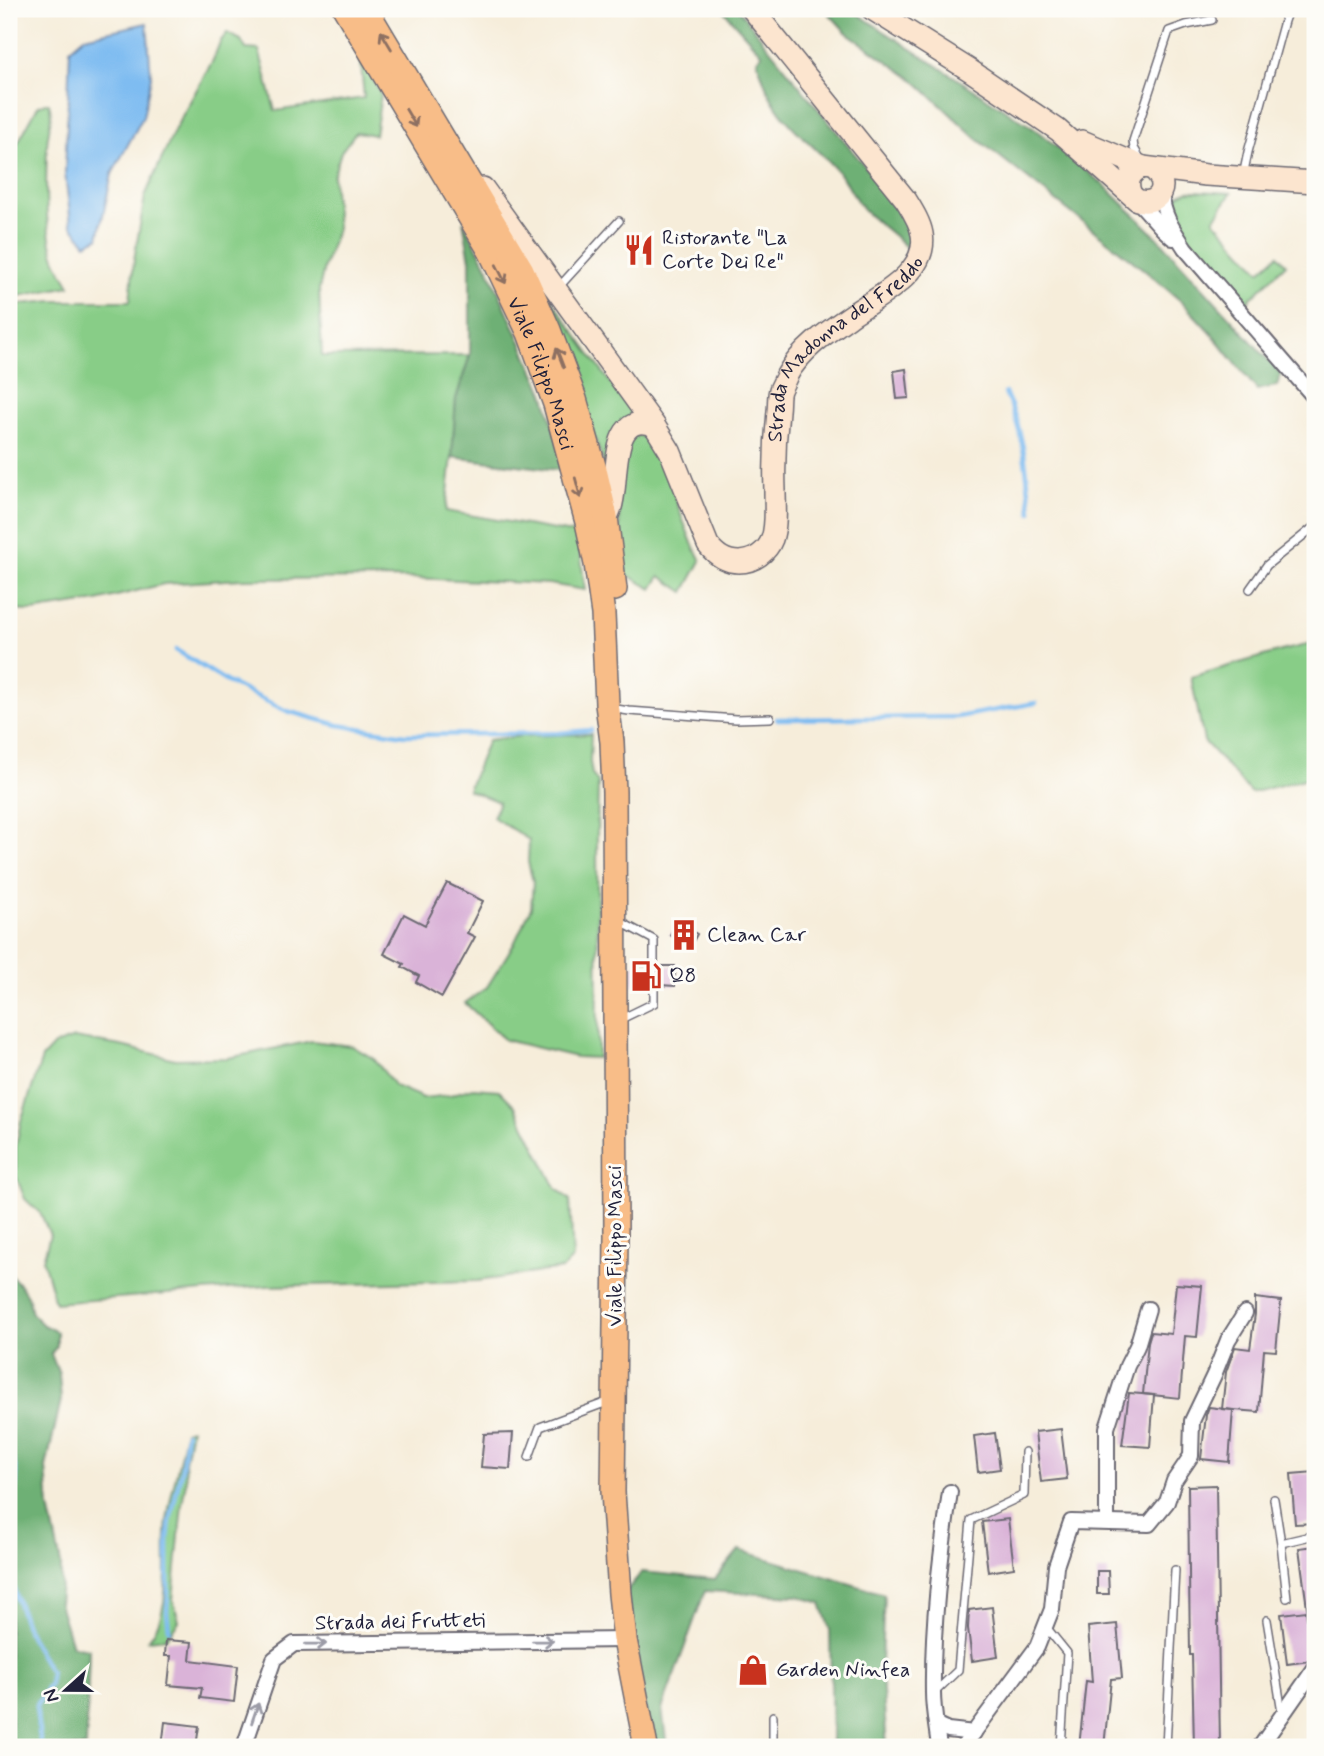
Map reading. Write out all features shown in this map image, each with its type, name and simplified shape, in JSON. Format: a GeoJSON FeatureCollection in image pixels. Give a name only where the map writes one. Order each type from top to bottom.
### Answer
{"type":"FeatureCollection","features":[{"type":"Feature","properties":{"kind":"main road","name":"Viale Filippo Masci"},"geometry":{"type":"LineString","coordinates":[[345,9],[495,261],[533,345],[555,404],[596,564],[612,708],[616,1237],[613,1492],[625,1640],[646,1747]]}},
{"type":"Feature","properties":{"kind":"main road","name":"Viale Filippo Masci"},"geometry":{"type":"LineString","coordinates":[[366,9],[522,270],[562,363],[584,429],[606,517],[618,612],[620,667],[612,708]]}},
{"type":"Feature","properties":{"kind":"main road","name":"Strada Madonna del Freddo"},"geometry":{"type":"LineString","coordinates":[[430,114],[654,425],[670,450],[704,537],[713,551],[724,559],[738,562],[753,559],[771,542],[774,531],[774,449],[780,389],[790,370],[804,353],[907,275],[918,260],[922,233],[906,200],[752,9]]}},
{"type":"Feature","properties":{"kind":"main road"},"geometry":{"type":"LineString","coordinates":[[872,9],[1111,164],[1175,182],[1206,175],[1315,182]]}},
{"type":"Feature","properties":{"kind":"main road"},"geometry":{"type":"LineString","coordinates":[[1111,164],[1133,196],[1148,202],[1153,200],[1153,177]]}},
{"type":"Feature","properties":{"kind":"main road"},"geometry":{"type":"LineString","coordinates":[[1133,196],[1128,182],[1130,176],[1138,169],[1153,177]]}},
{"type":"Feature","properties":{"kind":"main road","name":"Viale Filippo Masci"},"geometry":{"type":"LineString","coordinates":[[456,193],[488,230],[509,247]]}},
{"type":"Feature","properties":{"kind":"main road","name":"Strada Madonna del Freddo"},"geometry":{"type":"LineString","coordinates":[[509,247],[557,290]]}},
{"type":"Feature","properties":{"kind":"main road"},"geometry":{"type":"LineString","coordinates":[[606,517],[612,504],[621,436],[637,424],[654,425]]}},
{"type":"Feature","properties":{"kind":"main road","name":"Viale Filippo Masci"},"geometry":{"type":"LineString","coordinates":[[596,564],[597,541],[606,517]]}},
{"type":"Feature","properties":{"kind":"street"},"geometry":{"type":"LineString","coordinates":[[1153,177],[1168,222],[1185,248],[1315,398]]}},
{"type":"Feature","properties":{"kind":"street"},"geometry":{"type":"LineString","coordinates":[[1133,196],[1163,229],[1185,248]]}},
{"type":"Feature","properties":{"kind":"street"},"geometry":{"type":"LineString","coordinates":[[1107,1522],[1107,1429],[1148,1309]]}},
{"type":"Feature","properties":{"kind":"street"},"geometry":{"type":"LineString","coordinates":[[963,1747],[1037,1647],[1052,1609],[1056,1566],[1071,1522],[1149,1524],[1167,1502],[1174,1481],[1191,1456],[1192,1421],[1228,1340],[1245,1312]]}},
{"type":"Feature","properties":{"kind":"street"},"geometry":{"type":"LineString","coordinates":[[939,1747],[933,1695],[934,1618],[950,1492]]}},
{"type":"Feature","properties":{"kind":"street","name":"Strada dei Frutteti"},"geometry":{"type":"LineString","coordinates":[[244,1747],[274,1659],[294,1644],[625,1640]]}},
{"type":"Feature","properties":{"kind":"street"},"geometry":{"type":"LineString","coordinates":[[1260,1747],[1315,1668]]}},
{"type":"Feature","properties":{"kind":"street"},"geometry":{"type":"LineString","coordinates":[[937,1725],[948,1730],[974,1733]]}},
{"type":"Feature","properties":{"kind":"lane"},"geometry":{"type":"LineString","coordinates":[[1243,177],[1287,10],[1290,9]]}},
{"type":"Feature","properties":{"kind":"lane"},"geometry":{"type":"LineString","coordinates":[[1153,177],[1134,148],[1133,141],[1169,32],[1186,25],[1212,20]]}},
{"type":"Feature","properties":{"kind":"lane"},"geometry":{"type":"LineString","coordinates":[[557,290],[619,221]]}},
{"type":"Feature","properties":{"kind":"lane"},"geometry":{"type":"LineString","coordinates":[[1250,589],[1267,565],[1315,526]]}},
{"type":"Feature","properties":{"kind":"lane"},"geometry":{"type":"LineString","coordinates":[[612,708],[629,712],[736,719],[770,718]]}},
{"type":"Feature","properties":{"kind":"lane"},"geometry":{"type":"LineString","coordinates":[[614,918],[654,940],[654,1003],[615,1021]]}},
{"type":"Feature","properties":{"kind":"lane"},"geometry":{"type":"LineString","coordinates":[[530,1457],[540,1427],[614,1400]]}},
{"type":"Feature","properties":{"kind":"lane"},"geometry":{"type":"LineString","coordinates":[[933,1695],[958,1671],[971,1520],[1024,1495],[1025,1452]]}},
{"type":"Feature","properties":{"kind":"lane"},"geometry":{"type":"LineString","coordinates":[[1274,1499],[1287,1598]]}},
{"type":"Feature","properties":{"kind":"lane"},"geometry":{"type":"LineString","coordinates":[[1281,1543],[1315,1535]]}},
{"type":"Feature","properties":{"kind":"lane"},"geometry":{"type":"LineString","coordinates":[[1166,1747],[1175,1570]]}},
{"type":"Feature","properties":{"kind":"lane"},"geometry":{"type":"LineString","coordinates":[[1267,1620],[1283,1717]]}},
{"type":"Feature","properties":{"kind":"lane"},"geometry":{"type":"LineString","coordinates":[[1045,1626],[1067,1653],[1062,1747]]}},
{"type":"Feature","properties":{"kind":"lane"},"geometry":{"type":"LineString","coordinates":[[772,1716],[773,1747]]}},
{"type":"Feature","properties":{"kind":"green space"},"geometry":{"type":"Polygon","coordinates":[[[722,9],[738,9],[877,181],[906,219],[911,253],[863,209],[839,173],[780,111],[768,91],[757,60],[762,54],[722,9]]]}},
{"type":"Feature","properties":{"kind":"green space"},"geometry":{"type":"Polygon","coordinates":[[[825,9],[850,9],[1036,130],[1105,186],[1157,237],[1281,374],[1277,386],[1257,390],[1182,302],[976,138],[914,80],[846,32],[825,9]]]}},
{"type":"Feature","properties":{"kind":"green space"},"geometry":{"type":"Polygon","coordinates":[[[227,33],[241,40],[246,49],[259,50],[275,111],[364,98],[360,54],[381,95],[375,135],[356,132],[341,152],[333,177],[337,229],[319,289],[322,356],[470,355],[456,399],[446,511],[578,534],[585,590],[549,584],[412,578],[242,579],[164,584],[97,601],[32,611],[9,610],[9,305],[53,301],[130,301],[145,196],[175,129],[227,33]]]}},
{"type":"Feature","properties":{"kind":"green space"},"geometry":{"type":"Polygon","coordinates":[[[49,103],[51,114],[46,173],[48,226],[54,256],[70,286],[9,298],[9,159],[38,106],[49,103]]]}},
{"type":"Feature","properties":{"kind":"green space"},"geometry":{"type":"Polygon","coordinates":[[[1186,191],[1231,193],[1214,220],[1260,271],[1278,255],[1286,264],[1245,304],[1177,227],[1173,215],[1175,199],[1186,191]]]}},
{"type":"Feature","properties":{"kind":"green space"},"geometry":{"type":"Polygon","coordinates":[[[463,221],[487,266],[544,393],[566,471],[452,457],[456,399],[470,355],[470,260],[463,221]]]}},
{"type":"Feature","properties":{"kind":"green space"},"geometry":{"type":"Polygon","coordinates":[[[536,278],[636,419],[607,471],[536,278]]]}},
{"type":"Feature","properties":{"kind":"green space"},"geometry":{"type":"Polygon","coordinates":[[[638,435],[650,438],[666,469],[681,515],[701,561],[684,592],[660,576],[652,589],[626,574],[618,497],[627,438],[638,435]]]}},
{"type":"Feature","properties":{"kind":"green space"},"geometry":{"type":"Polygon","coordinates":[[[1315,643],[1315,776],[1251,793],[1204,741],[1191,677],[1315,643]]]}},
{"type":"Feature","properties":{"kind":"green space"},"geometry":{"type":"Polygon","coordinates":[[[591,734],[590,762],[592,774],[598,783],[598,1058],[576,1057],[505,1040],[465,1003],[487,987],[514,944],[531,908],[533,882],[528,862],[529,840],[493,817],[499,802],[468,790],[488,740],[591,734]]]}},
{"type":"Feature","properties":{"kind":"green space"},"geometry":{"type":"Polygon","coordinates":[[[74,1038],[175,1059],[228,1058],[312,1041],[352,1046],[374,1059],[395,1086],[423,1098],[450,1095],[473,1088],[499,1090],[515,1106],[556,1188],[570,1200],[573,1258],[562,1269],[477,1281],[267,1286],[55,1303],[43,1260],[50,1235],[41,1214],[25,1199],[16,1176],[16,1146],[21,1121],[42,1058],[54,1045],[74,1038]]]}},
{"type":"Feature","properties":{"kind":"green space"},"geometry":{"type":"Polygon","coordinates":[[[9,1273],[29,1299],[32,1314],[43,1325],[57,1332],[57,1346],[51,1354],[59,1374],[61,1400],[46,1467],[49,1507],[61,1564],[59,1603],[72,1646],[89,1649],[86,1747],[9,1747],[9,1273]]]}},
{"type":"Feature","properties":{"kind":"green space"},"geometry":{"type":"Polygon","coordinates":[[[191,1429],[185,1461],[186,1482],[173,1600],[179,1621],[166,1638],[148,1640],[162,1613],[169,1509],[185,1431],[191,1429]]]}},
{"type":"Feature","properties":{"kind":"green space"},"geometry":{"type":"Polygon","coordinates":[[[739,1550],[884,1594],[881,1664],[887,1747],[832,1747],[830,1630],[821,1603],[798,1596],[705,1591],[662,1709],[667,1747],[651,1747],[626,1591],[642,1572],[715,1579],[739,1550]]]}},
{"type":"Feature","properties":{"kind":"water"},"geometry":{"type":"Polygon","coordinates":[[[147,23],[151,77],[143,117],[112,174],[98,238],[86,244],[71,225],[65,173],[70,49],[84,37],[147,23]]]}},
{"type":"Feature","properties":{"kind":"building"},"geometry":{"type":"Polygon","coordinates":[[[906,369],[909,398],[897,399],[894,371],[906,369]]]}},
{"type":"Feature","properties":{"kind":"building"},"geometry":{"type":"Polygon","coordinates":[[[447,883],[483,901],[467,933],[475,937],[442,997],[416,982],[419,976],[402,967],[404,964],[384,954],[404,914],[425,925],[447,883]]]}},
{"type":"Feature","properties":{"kind":"building","name":"Clean Car"},"geometry":{"type":"Polygon","coordinates":[[[677,922],[697,934],[690,947],[670,935],[677,922]]]}},
{"type":"Feature","properties":{"kind":"building"},"geometry":{"type":"Polygon","coordinates":[[[633,965],[648,966],[648,985],[632,985],[633,965]]]}},
{"type":"Feature","properties":{"kind":"building"},"geometry":{"type":"Polygon","coordinates":[[[660,966],[675,966],[675,986],[660,985],[660,966]]]}},
{"type":"Feature","properties":{"kind":"building"},"geometry":{"type":"Polygon","coordinates":[[[1176,1284],[1202,1286],[1197,1337],[1185,1336],[1180,1398],[1143,1394],[1151,1332],[1171,1334],[1176,1284]]]}},
{"type":"Feature","properties":{"kind":"building"},"geometry":{"type":"Polygon","coordinates":[[[1255,1298],[1281,1301],[1276,1351],[1264,1350],[1259,1412],[1222,1409],[1226,1372],[1235,1347],[1250,1349],[1255,1298]]]}},
{"type":"Feature","properties":{"kind":"building"},"geometry":{"type":"Polygon","coordinates":[[[1129,1393],[1154,1395],[1150,1447],[1122,1445],[1129,1393]]]}},
{"type":"Feature","properties":{"kind":"building"},"geometry":{"type":"Polygon","coordinates":[[[1209,1407],[1233,1410],[1229,1462],[1201,1459],[1209,1407]]]}},
{"type":"Feature","properties":{"kind":"building"},"geometry":{"type":"Polygon","coordinates":[[[1061,1429],[1067,1479],[1041,1482],[1035,1432],[1061,1429]]]}},
{"type":"Feature","properties":{"kind":"building"},"geometry":{"type":"Polygon","coordinates":[[[513,1433],[510,1469],[481,1467],[484,1434],[513,1433]]]}},
{"type":"Feature","properties":{"kind":"building"},"geometry":{"type":"Polygon","coordinates":[[[995,1433],[1000,1469],[978,1472],[974,1436],[995,1433]]]}},
{"type":"Feature","properties":{"kind":"building"},"geometry":{"type":"Polygon","coordinates":[[[1315,1472],[1315,1523],[1295,1524],[1291,1474],[1315,1472]]]}},
{"type":"Feature","properties":{"kind":"building"},"geometry":{"type":"Polygon","coordinates":[[[1216,1485],[1220,1747],[1194,1747],[1188,1486],[1216,1485]]]}},
{"type":"Feature","properties":{"kind":"building"},"geometry":{"type":"Polygon","coordinates":[[[1008,1519],[1014,1568],[988,1572],[982,1522],[1008,1519]]]}},
{"type":"Feature","properties":{"kind":"building"},"geometry":{"type":"Polygon","coordinates":[[[1315,1546],[1315,1614],[1308,1615],[1299,1548],[1315,1546]]]}},
{"type":"Feature","properties":{"kind":"building"},"geometry":{"type":"Polygon","coordinates":[[[1097,1571],[1108,1571],[1109,1594],[1097,1594],[1097,1571]]]}},
{"type":"Feature","properties":{"kind":"building"},"geometry":{"type":"Polygon","coordinates":[[[992,1607],[998,1657],[972,1661],[969,1610],[992,1607]]]}},
{"type":"Feature","properties":{"kind":"building"},"geometry":{"type":"Polygon","coordinates":[[[1306,1611],[1312,1659],[1287,1664],[1281,1614],[1306,1611]]]}},
{"type":"Feature","properties":{"kind":"building"},"geometry":{"type":"Polygon","coordinates":[[[1117,1624],[1122,1678],[1111,1679],[1104,1747],[1079,1747],[1086,1681],[1092,1682],[1088,1627],[1117,1624]]]}},
{"type":"Feature","properties":{"kind":"building"},"geometry":{"type":"Polygon","coordinates":[[[166,1640],[192,1642],[190,1660],[238,1666],[234,1702],[200,1698],[202,1688],[168,1685],[171,1656],[165,1656],[166,1640]]]}},
{"type":"Feature","properties":{"kind":"building"},"geometry":{"type":"Polygon","coordinates":[[[165,1722],[199,1726],[196,1747],[162,1747],[165,1722]]]}},
{"type":"Feature","properties":{"kind":"waterway"},"geometry":{"type":"LineString","coordinates":[[1005,393],[1021,436],[1031,512]]}},
{"type":"Feature","properties":{"kind":"waterway"},"geometry":{"type":"LineString","coordinates":[[176,650],[227,682],[287,711],[338,725],[405,735],[559,733],[591,730]]}},
{"type":"Feature","properties":{"kind":"waterway"},"geometry":{"type":"LineString","coordinates":[[777,719],[957,717],[1036,703]]}},
{"type":"Feature","properties":{"kind":"waterway"},"geometry":{"type":"LineString","coordinates":[[169,1630],[168,1539],[186,1433]]}},
{"type":"Feature","properties":{"kind":"waterway"},"geometry":{"type":"LineString","coordinates":[[9,1449],[16,1476],[9,1503]]}},
{"type":"Feature","properties":{"kind":"waterway"},"geometry":{"type":"LineString","coordinates":[[9,1575],[25,1624],[50,1672],[50,1684],[36,1706],[41,1747]]}},
{"type":"Feature","properties":{"kind":"place","name":"Ristorante \"La Corte Dei Re\""},"geometry":{"type":"Point","coordinates":[639,250]}},
{"type":"Feature","properties":{"kind":"place","name":"Clean Car"},"geometry":{"type":"Point","coordinates":[684,935]}},
{"type":"Feature","properties":{"kind":"place","name":"Q8"},"geometry":{"type":"Point","coordinates":[646,976]}},
{"type":"Feature","properties":{"kind":"place","name":"Garden Ninfea"},"geometry":{"type":"Point","coordinates":[753,1670]}}]}
